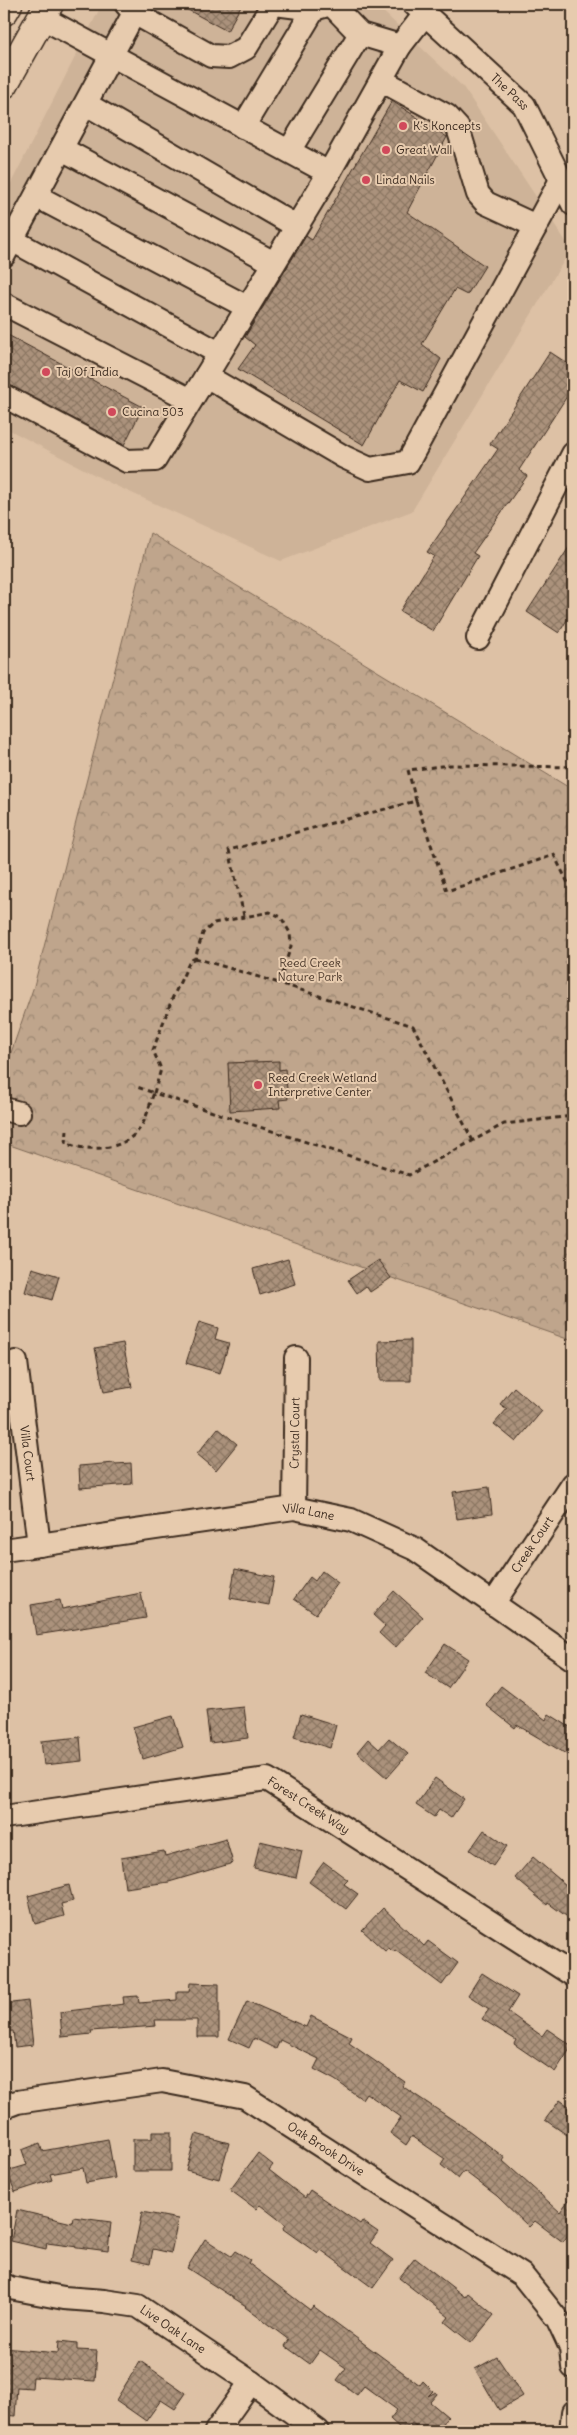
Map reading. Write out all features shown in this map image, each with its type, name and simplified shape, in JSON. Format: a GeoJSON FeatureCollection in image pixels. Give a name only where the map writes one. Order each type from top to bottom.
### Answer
{"type":"FeatureCollection","features":[{"type":"Feature","properties":{"kind":"main road"},"geometry":{"type":"LineString","coordinates":[[4,11],[8,4]]}},
{"type":"Feature","properties":{"kind":"main road"},"geometry":{"type":"LineString","coordinates":[[4,84],[45,10]]}},
{"type":"Feature","properties":{"kind":"street"},"geometry":{"type":"LineString","coordinates":[[219,354],[8,248],[112,56],[130,8],[211,56],[229,57],[246,48],[274,4],[314,9],[331,4],[360,34],[400,46]]}},
{"type":"Feature","properties":{"kind":"street"},"geometry":{"type":"LineString","coordinates":[[243,127],[314,9]]}},
{"type":"Feature","properties":{"kind":"street"},"geometry":{"type":"LineString","coordinates":[[4,396],[127,461],[154,460],[329,173],[419,9]]}},
{"type":"Feature","properties":{"kind":"street","name":"The Pass"},"geometry":{"type":"LineString","coordinates":[[419,9],[524,105],[573,204]]}},
{"type":"Feature","properties":{"kind":"street"},"geometry":{"type":"LineString","coordinates":[[45,10],[112,56],[329,173]]}},
{"type":"Feature","properties":{"kind":"street"},"geometry":{"type":"LineString","coordinates":[[289,151],[360,34]]}},
{"type":"Feature","properties":{"kind":"street"},"geometry":{"type":"LineString","coordinates":[[381,80],[447,116],[458,128],[478,194],[486,203],[536,226]]}},
{"type":"Feature","properties":{"kind":"street"},"geometry":{"type":"LineString","coordinates":[[86,104],[296,226]]}},
{"type":"Feature","properties":{"kind":"street"},"geometry":{"type":"LineString","coordinates":[[62,149],[274,263]]}},
{"type":"Feature","properties":{"kind":"street"},"geometry":{"type":"LineString","coordinates":[[206,376],[344,457],[370,469],[408,462],[561,180]]}},
{"type":"Feature","properties":{"kind":"street"},"geometry":{"type":"LineString","coordinates":[[36,196],[248,307]]}},
{"type":"Feature","properties":{"kind":"street"},"geometry":{"type":"LineString","coordinates":[[4,304],[191,400]]}},
{"type":"Feature","properties":{"kind":"street"},"geometry":{"type":"LineString","coordinates":[[478,638],[573,454]]}},
{"type":"Feature","properties":{"kind":"street","name":"Crystal Court"},"geometry":{"type":"LineString","coordinates":[[294,1508],[296,1358]]}},
{"type":"Feature","properties":{"kind":"street","name":"Villa Court"},"geometry":{"type":"LineString","coordinates":[[16,1362],[39,1545]]}},
{"type":"Feature","properties":{"kind":"street","name":"Creek Court"},"geometry":{"type":"LineString","coordinates":[[493,1604],[573,1484]]}},
{"type":"Feature","properties":{"kind":"street","name":"Villa Lane"},"geometry":{"type":"LineString","coordinates":[[4,1550],[294,1508],[351,1520],[415,1549],[573,1659]]}},
{"type":"Feature","properties":{"kind":"street","name":"Forest Creek Way"},"geometry":{"type":"LineString","coordinates":[[4,1817],[267,1779],[573,1976]]}},
{"type":"Feature","properties":{"kind":"street","name":"Oak Brook Drive"},"geometry":{"type":"LineString","coordinates":[[4,2107],[17,2102],[162,2081],[245,2097],[522,2275],[558,2320],[571,2348],[573,2368]]}},
{"type":"Feature","properties":{"kind":"street","name":"Live Oak Lane"},"geometry":{"type":"LineString","coordinates":[[4,2285],[10,2288],[64,2298],[104,2300],[138,2306],[251,2382],[318,2431]]}},
{"type":"Feature","properties":{"kind":"street"},"geometry":{"type":"LineString","coordinates":[[216,2431],[251,2382]]}},
{"type":"Feature","properties":{"kind":"street"},"geometry":{"type":"LineString","coordinates":[[571,2431],[573,2412]]}},
{"type":"Feature","properties":{"kind":"path"},"geometry":{"type":"LineString","coordinates":[[573,767],[450,765],[408,770],[416,801],[447,891],[554,855],[573,893]]}},
{"type":"Feature","properties":{"kind":"path"},"geometry":{"type":"LineString","coordinates":[[244,916],[228,850],[416,801]]}},
{"type":"Feature","properties":{"kind":"path"},"geometry":{"type":"LineString","coordinates":[[67,1130],[66,1144],[87,1150],[105,1148],[125,1141],[133,1135],[143,1122],[161,1069],[153,1050],[172,999],[190,961],[195,958],[203,933],[214,923],[270,912],[281,917],[286,924],[291,946],[279,983]]}},
{"type":"Feature","properties":{"kind":"path"},"geometry":{"type":"LineString","coordinates":[[195,958],[413,1026],[472,1141]]}},
{"type":"Feature","properties":{"kind":"path"},"geometry":{"type":"LineString","coordinates":[[137,1087],[409,1175],[504,1124],[573,1116]]}},
{"type":"Feature","properties":{"kind":"shaded area"},"geometry":{"type":"Polygon","coordinates":[[[102,4],[375,4],[463,87],[571,249],[412,511],[281,561],[112,484],[4,427],[4,197],[102,4]]]}},
{"type":"Feature","properties":{"kind":"green space","name":"Reed Creek Nature Park"},"geometry":{"type":"Polygon","coordinates":[[[150,533],[573,790],[573,1341],[4,1143],[4,1073],[34,986],[150,533]]]}},
{"type":"Feature","properties":{"kind":"building"},"geometry":{"type":"Polygon","coordinates":[[[177,4],[242,4],[227,31],[177,4]]]}},
{"type":"Feature","properties":{"kind":"building"},"geometry":{"type":"Polygon","coordinates":[[[392,101],[447,137],[407,212],[485,266],[467,295],[455,289],[422,344],[441,359],[423,392],[400,380],[364,445],[238,369],[255,345],[245,337],[306,236],[312,240],[392,101]]]}},
{"type":"Feature","properties":{"kind":"building"},"geometry":{"type":"Polygon","coordinates":[[[4,333],[143,407],[124,445],[4,383],[4,333]]]}},
{"type":"Feature","properties":{"kind":"building"},"geometry":{"type":"Polygon","coordinates":[[[550,352],[573,367],[573,387],[519,470],[527,476],[473,553],[478,556],[433,631],[400,611],[434,556],[427,552],[498,449],[490,444],[550,352]]]}},
{"type":"Feature","properties":{"kind":"building"},"geometry":{"type":"Polygon","coordinates":[[[573,541],[573,610],[559,633],[527,612],[573,541]]]}},
{"type":"Feature","properties":{"kind":"building","name":"Reed Creek Wetland Interpretive Center"},"geometry":{"type":"Polygon","coordinates":[[[279,1061],[279,1070],[285,1069],[288,1099],[279,1100],[280,1108],[230,1111],[228,1063],[279,1061]]]}},
{"type":"Feature","properties":{"kind":"building"},"geometry":{"type":"Polygon","coordinates":[[[288,1259],[295,1284],[260,1295],[253,1269],[288,1259]]]}},
{"type":"Feature","properties":{"kind":"building"},"geometry":{"type":"Polygon","coordinates":[[[378,1260],[391,1278],[370,1292],[366,1286],[357,1293],[348,1280],[378,1260]]]}},
{"type":"Feature","properties":{"kind":"building"},"geometry":{"type":"Polygon","coordinates":[[[32,1268],[59,1276],[52,1300],[25,1292],[32,1268]]]}},
{"type":"Feature","properties":{"kind":"building"},"geometry":{"type":"Polygon","coordinates":[[[199,1322],[218,1328],[215,1339],[229,1343],[220,1373],[186,1363],[199,1322]]]}},
{"type":"Feature","properties":{"kind":"building"},"geometry":{"type":"Polygon","coordinates":[[[411,1340],[411,1381],[380,1381],[379,1341],[411,1340]]]}},
{"type":"Feature","properties":{"kind":"building"},"geometry":{"type":"Polygon","coordinates":[[[123,1343],[132,1387],[104,1392],[95,1348],[123,1343]]]}},
{"type":"Feature","properties":{"kind":"building"},"geometry":{"type":"Polygon","coordinates":[[[514,1387],[542,1411],[516,1442],[494,1424],[507,1409],[500,1404],[514,1387]]]}},
{"type":"Feature","properties":{"kind":"building"},"geometry":{"type":"Polygon","coordinates":[[[218,1428],[237,1444],[216,1470],[197,1454],[218,1428]]]}},
{"type":"Feature","properties":{"kind":"building"},"geometry":{"type":"Polygon","coordinates":[[[131,1463],[132,1484],[80,1488],[79,1466],[131,1463]]]}},
{"type":"Feature","properties":{"kind":"building"},"geometry":{"type":"Polygon","coordinates":[[[489,1487],[492,1514],[457,1519],[453,1492],[489,1487]]]}},
{"type":"Feature","properties":{"kind":"building"},"geometry":{"type":"Polygon","coordinates":[[[235,1569],[274,1577],[269,1605],[230,1598],[235,1569]]]}},
{"type":"Feature","properties":{"kind":"building"},"geometry":{"type":"Polygon","coordinates":[[[322,1571],[338,1583],[316,1614],[294,1599],[310,1577],[315,1581],[322,1571]]]}},
{"type":"Feature","properties":{"kind":"building"},"geometry":{"type":"Polygon","coordinates":[[[394,1591],[423,1617],[395,1648],[379,1633],[385,1626],[373,1615],[394,1591]]]}},
{"type":"Feature","properties":{"kind":"building"},"geometry":{"type":"Polygon","coordinates":[[[141,1593],[146,1618],[36,1635],[31,1605],[60,1600],[62,1609],[141,1593]]]}},
{"type":"Feature","properties":{"kind":"building"},"geometry":{"type":"Polygon","coordinates":[[[445,1644],[468,1659],[448,1688],[425,1673],[445,1644]]]}},
{"type":"Feature","properties":{"kind":"building"},"geometry":{"type":"Polygon","coordinates":[[[501,1686],[546,1720],[549,1714],[573,1729],[573,1758],[517,1725],[515,1728],[486,1705],[501,1686]]]}},
{"type":"Feature","properties":{"kind":"building"},"geometry":{"type":"Polygon","coordinates":[[[244,1707],[248,1738],[210,1743],[206,1711],[244,1707]]]}},
{"type":"Feature","properties":{"kind":"building"},"geometry":{"type":"Polygon","coordinates":[[[301,1714],[336,1725],[330,1748],[294,1737],[301,1714]]]}},
{"type":"Feature","properties":{"kind":"building"},"geometry":{"type":"Polygon","coordinates":[[[173,1716],[183,1747],[143,1759],[133,1727],[173,1716]]]}},
{"type":"Feature","properties":{"kind":"building"},"geometry":{"type":"Polygon","coordinates":[[[80,1737],[82,1761],[44,1765],[41,1741],[80,1737]]]}},
{"type":"Feature","properties":{"kind":"building"},"geometry":{"type":"Polygon","coordinates":[[[389,1738],[408,1754],[387,1778],[357,1752],[368,1739],[379,1749],[389,1738]]]}},
{"type":"Feature","properties":{"kind":"building"},"geometry":{"type":"Polygon","coordinates":[[[435,1778],[464,1799],[451,1818],[439,1810],[434,1817],[416,1805],[435,1778]]]}},
{"type":"Feature","properties":{"kind":"building"},"geometry":{"type":"Polygon","coordinates":[[[484,1830],[507,1846],[493,1866],[470,1850],[484,1830]]]}},
{"type":"Feature","properties":{"kind":"building"},"geometry":{"type":"Polygon","coordinates":[[[226,1839],[233,1863],[169,1882],[125,1888],[121,1858],[164,1851],[165,1856],[226,1839]]]}},
{"type":"Feature","properties":{"kind":"building"},"geometry":{"type":"Polygon","coordinates":[[[260,1841],[302,1851],[296,1878],[254,1868],[260,1841]]]}},
{"type":"Feature","properties":{"kind":"building"},"geometry":{"type":"Polygon","coordinates":[[[533,1857],[573,1891],[573,1921],[548,1903],[547,1905],[515,1878],[533,1857]]]}},
{"type":"Feature","properties":{"kind":"building"},"geometry":{"type":"Polygon","coordinates":[[[324,1862],[348,1880],[344,1884],[358,1894],[346,1909],[309,1882],[324,1862]]]}},
{"type":"Feature","properties":{"kind":"building"},"geometry":{"type":"Polygon","coordinates":[[[69,1885],[73,1901],[61,1904],[64,1916],[35,1924],[28,1896],[69,1885]]]}},
{"type":"Feature","properties":{"kind":"building"},"geometry":{"type":"Polygon","coordinates":[[[383,1908],[424,1946],[428,1941],[458,1963],[442,1985],[395,1950],[393,1952],[389,1948],[385,1951],[362,1930],[383,1908]]]}},
{"type":"Feature","properties":{"kind":"building"},"geometry":{"type":"Polygon","coordinates":[[[482,1973],[518,1996],[508,2012],[542,2036],[547,2029],[572,2046],[555,2072],[514,2044],[516,2040],[482,2019],[489,2009],[468,1995],[482,1973]]]}},
{"type":"Feature","properties":{"kind":"building"},"geometry":{"type":"Polygon","coordinates":[[[190,1983],[219,1984],[219,2037],[197,2037],[197,2020],[155,2020],[156,2026],[91,2031],[92,2034],[62,2037],[60,2012],[124,2004],[123,1997],[138,1996],[139,2003],[177,2000],[177,1992],[189,1992],[190,1983]]]}},
{"type":"Feature","properties":{"kind":"building"},"geometry":{"type":"Polygon","coordinates":[[[28,2001],[33,2045],[15,2047],[13,2031],[4,2032],[4,2004],[28,2001]]]}},
{"type":"Feature","properties":{"kind":"building"},"geometry":{"type":"Polygon","coordinates":[[[247,2001],[306,2027],[311,2016],[352,2037],[349,2043],[405,2082],[402,2086],[468,2130],[505,2158],[503,2161],[560,2212],[573,2194],[573,2239],[568,2235],[563,2242],[535,2221],[529,2227],[497,2196],[464,2171],[458,2179],[441,2165],[445,2159],[412,2136],[406,2145],[390,2133],[401,2117],[366,2093],[362,2099],[335,2080],[314,2069],[319,2059],[280,2040],[276,2049],[254,2038],[249,2048],[229,2039],[247,2001]]]}},
{"type":"Feature","properties":{"kind":"building"},"geometry":{"type":"Polygon","coordinates":[[[560,2100],[573,2109],[573,2139],[545,2120],[560,2100]]]}},
{"type":"Feature","properties":{"kind":"building"},"geometry":{"type":"Polygon","coordinates":[[[152,2132],[171,2132],[171,2171],[133,2171],[133,2139],[152,2139],[152,2132]]]}},
{"type":"Feature","properties":{"kind":"building"},"geometry":{"type":"Polygon","coordinates":[[[196,2134],[229,2143],[219,2179],[186,2170],[196,2134]]]}},
{"type":"Feature","properties":{"kind":"building"},"geometry":{"type":"Polygon","coordinates":[[[108,2139],[115,2178],[86,2183],[83,2168],[50,2174],[52,2180],[15,2192],[7,2171],[27,2165],[22,2150],[40,2143],[42,2151],[108,2139]]]}},
{"type":"Feature","properties":{"kind":"building"},"geometry":{"type":"Polygon","coordinates":[[[258,2153],[273,2165],[269,2170],[305,2198],[310,2190],[360,2224],[362,2221],[378,2232],[370,2243],[393,2260],[373,2288],[321,2250],[318,2254],[283,2229],[286,2225],[260,2205],[256,2209],[230,2190],[258,2153]]]}},
{"type":"Feature","properties":{"kind":"building"},"geometry":{"type":"Polygon","coordinates":[[[17,2210],[72,2223],[73,2217],[111,2222],[108,2251],[47,2243],[46,2249],[11,2241],[17,2210]]]}},
{"type":"Feature","properties":{"kind":"building"},"geometry":{"type":"Polygon","coordinates":[[[142,2212],[178,2219],[171,2253],[153,2249],[150,2264],[132,2260],[142,2212]]]}},
{"type":"Feature","properties":{"kind":"building"},"geometry":{"type":"Polygon","coordinates":[[[205,2239],[231,2256],[235,2251],[250,2260],[248,2263],[310,2310],[313,2306],[420,2385],[423,2381],[433,2391],[428,2396],[436,2392],[437,2394],[430,2402],[448,2417],[435,2431],[422,2431],[412,2423],[403,2431],[390,2419],[397,2410],[364,2386],[357,2395],[337,2380],[346,2368],[320,2350],[310,2364],[285,2346],[289,2340],[246,2306],[187,2268],[205,2239]]]}},
{"type":"Feature","properties":{"kind":"building"},"geometry":{"type":"Polygon","coordinates":[[[415,2258],[465,2297],[468,2293],[494,2315],[471,2343],[445,2322],[449,2317],[399,2278],[415,2258]]]}},
{"type":"Feature","properties":{"kind":"building"},"geometry":{"type":"Polygon","coordinates":[[[59,2341],[77,2343],[77,2350],[97,2351],[95,2381],[33,2377],[32,2388],[17,2387],[15,2416],[4,2415],[4,2348],[58,2353],[59,2341]]]}},
{"type":"Feature","properties":{"kind":"building"},"geometry":{"type":"Polygon","coordinates":[[[497,2357],[523,2396],[499,2410],[475,2369],[497,2357]]]}},
{"type":"Feature","properties":{"kind":"building"},"geometry":{"type":"Polygon","coordinates":[[[140,2361],[186,2393],[175,2409],[161,2400],[146,2421],[116,2400],[140,2361]]]}},
{"type":"Feature","properties":{"kind":"place","name":"K's Koncepts"},"geometry":{"type":"Point","coordinates":[403,126]}},
{"type":"Feature","properties":{"kind":"place","name":"Great Wall"},"geometry":{"type":"Point","coordinates":[386,150]}},
{"type":"Feature","properties":{"kind":"place","name":"Linda Nails"},"geometry":{"type":"Point","coordinates":[366,180]}},
{"type":"Feature","properties":{"kind":"place","name":"Taj Of India"},"geometry":{"type":"Point","coordinates":[46,372]}},
{"type":"Feature","properties":{"kind":"place","name":"Cucina 503"},"geometry":{"type":"Point","coordinates":[112,412]}},
{"type":"Feature","properties":{"kind":"place","name":"Reed Creek Wetland Interpretive Center"},"geometry":{"type":"Point","coordinates":[258,1085]}}]}
